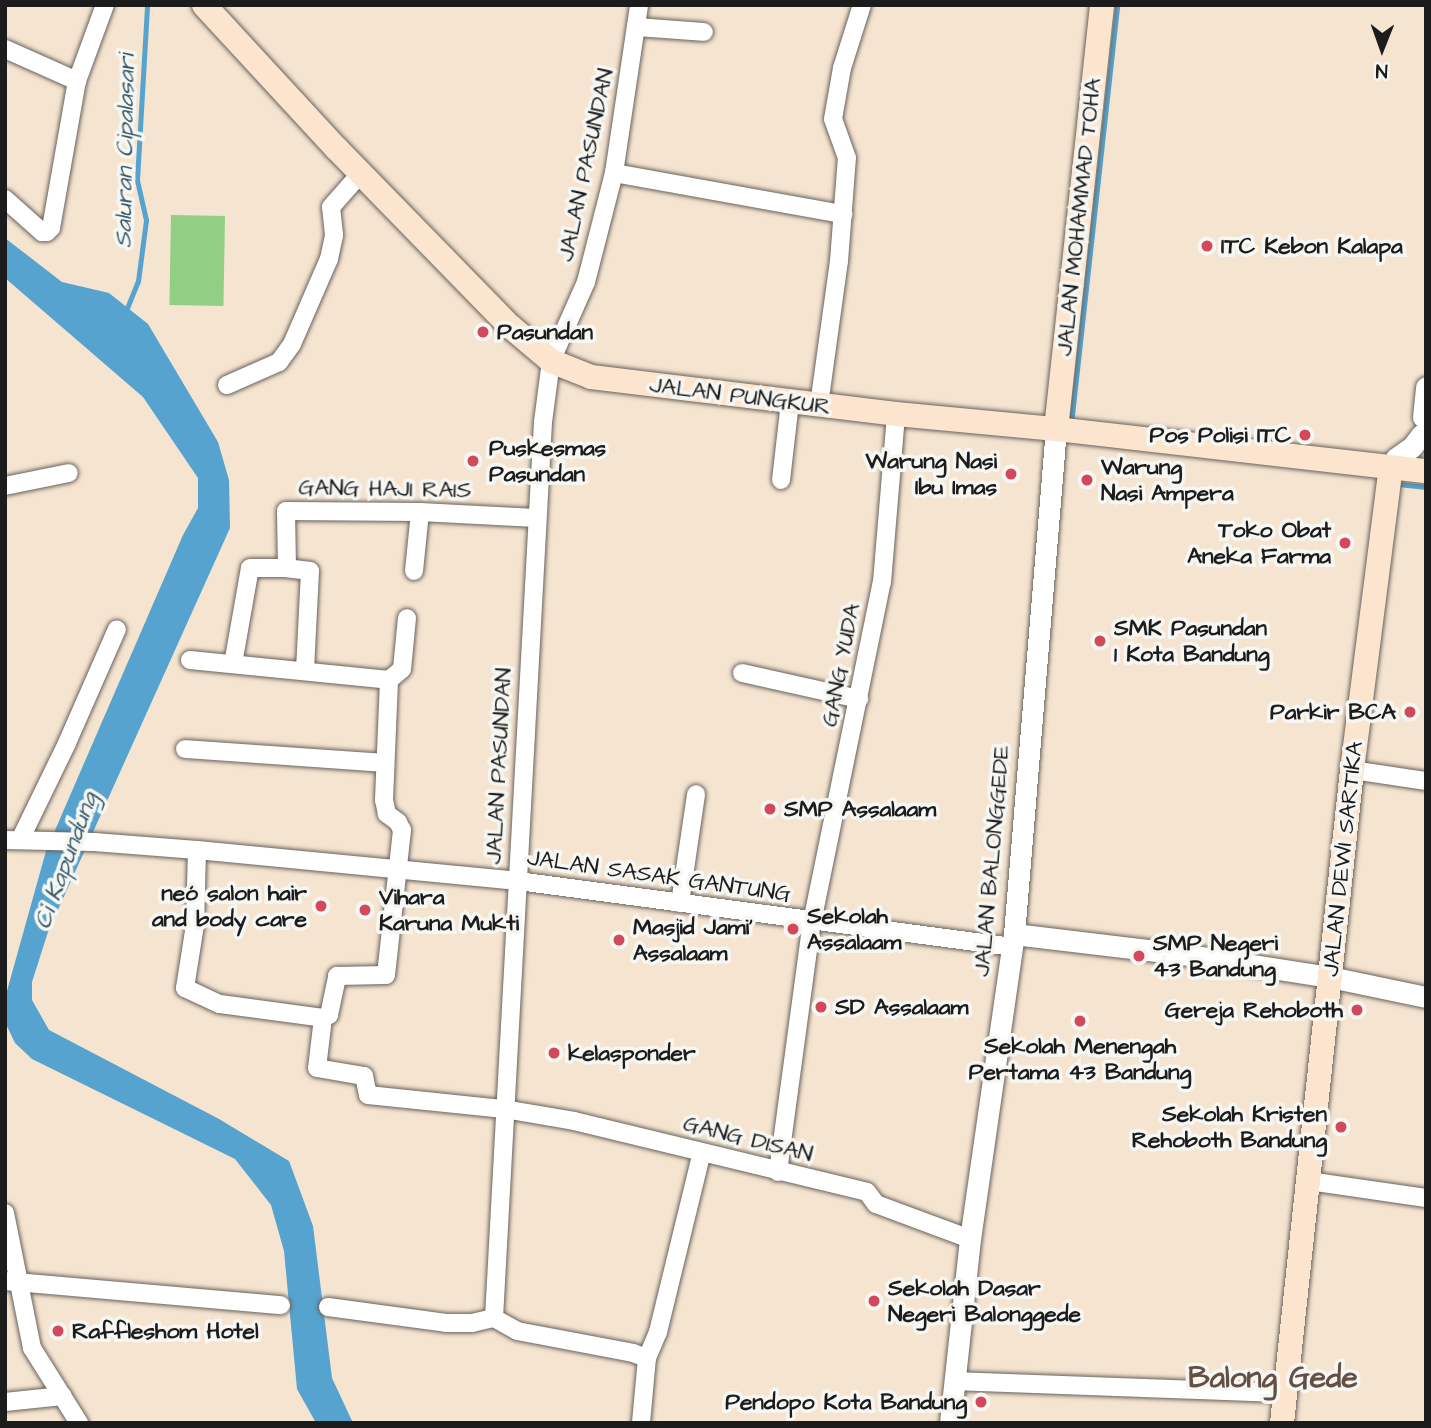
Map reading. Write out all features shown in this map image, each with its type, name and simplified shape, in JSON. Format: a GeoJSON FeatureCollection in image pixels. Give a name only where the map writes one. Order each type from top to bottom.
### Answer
{"type":"FeatureCollection","features":[{"type":"Feature","properties":{"kind":"main road","name":"JALAN PUNGKUR"},"geometry":{"type":"LineString","coordinates":[[204,5],[361,173],[511,327],[551,361],[591,377],[896,414],[1056,429],[1426,471]]}},
{"type":"Feature","properties":{"kind":"main road","name":"JALAN MOHAMMAD TOHA"},"geometry":{"type":"LineString","coordinates":[[1056,429],[1102,5]]}},
{"type":"Feature","properties":{"kind":"main road","name":"JALAN DEWI SARTIKA"},"geometry":{"type":"LineString","coordinates":[[1282,1423],[1352,770],[1391,467]]}},
{"type":"Feature","properties":{"kind":"street"},"geometry":{"type":"LineString","coordinates":[[5,200],[41,232],[47,232],[51,228],[77,81],[105,5]]}},
{"type":"Feature","properties":{"kind":"street","name":"JALAN PASUNDAN"},"geometry":{"type":"LineString","coordinates":[[494,1318],[536,519],[551,361],[586,282],[614,173],[639,5]]}},
{"type":"Feature","properties":{"kind":"street"},"geometry":{"type":"LineString","coordinates":[[820,405],[843,214],[846,151],[835,130],[833,118],[842,68],[862,5]]}},
{"type":"Feature","properties":{"kind":"street"},"geometry":{"type":"LineString","coordinates":[[636,27],[704,32]]}},
{"type":"Feature","properties":{"kind":"street"},"geometry":{"type":"LineString","coordinates":[[5,49],[77,81]]}},
{"type":"Feature","properties":{"kind":"street"},"geometry":{"type":"LineString","coordinates":[[227,385],[279,362],[292,344],[329,259],[334,236],[331,207],[361,173]]}},
{"type":"Feature","properties":{"kind":"street"},"geometry":{"type":"LineString","coordinates":[[614,173],[843,214]]}},
{"type":"Feature","properties":{"kind":"street"},"geometry":{"type":"LineString","coordinates":[[1391,467],[1396,458],[1412,447],[1422,426],[1426,387]]}},
{"type":"Feature","properties":{"kind":"street"},"geometry":{"type":"LineString","coordinates":[[781,480],[790,402]]}},
{"type":"Feature","properties":{"kind":"street","name":"GANG YUDA"},"geometry":{"type":"LineString","coordinates":[[778,1172],[812,922],[882,582],[896,414]]}},
{"type":"Feature","properties":{"kind":"street","name":"JALAN BALONGGEDE"},"geometry":{"type":"LineString","coordinates":[[950,1423],[970,1238],[1013,941],[1056,429]]}},
{"type":"Feature","properties":{"kind":"street"},"geometry":{"type":"LineString","coordinates":[[5,486],[69,473]]}},
{"type":"Feature","properties":{"kind":"street","name":"GANG HAJI RAIS"},"geometry":{"type":"LineString","coordinates":[[287,568],[286,511],[420,512],[536,519]]}},
{"type":"Feature","properties":{"kind":"street"},"geometry":{"type":"LineString","coordinates":[[414,572],[420,512]]}},
{"type":"Feature","properties":{"kind":"street"},"geometry":{"type":"LineString","coordinates":[[233,664],[250,568],[287,568],[310,571],[305,670]]}},
{"type":"Feature","properties":{"kind":"street"},"geometry":{"type":"LineString","coordinates":[[197,850],[195,925],[185,988],[220,1004],[323,1018],[329,1015],[337,976],[386,975],[402,830],[386,810],[384,763],[389,680],[402,669],[407,618]]}},
{"type":"Feature","properties":{"kind":"street"},"geometry":{"type":"LineString","coordinates":[[21,840],[117,629]]}},
{"type":"Feature","properties":{"kind":"street"},"geometry":{"type":"LineString","coordinates":[[190,660],[389,680]]}},
{"type":"Feature","properties":{"kind":"street"},"geometry":{"type":"LineString","coordinates":[[741,673],[859,699]]}},
{"type":"Feature","properties":{"kind":"street"},"geometry":{"type":"LineString","coordinates":[[185,748],[384,763]]}},
{"type":"Feature","properties":{"kind":"street"},"geometry":{"type":"LineString","coordinates":[[1352,770],[1426,781]]}},
{"type":"Feature","properties":{"kind":"street"},"geometry":{"type":"LineString","coordinates":[[680,903],[696,794]]}},
{"type":"Feature","properties":{"kind":"street","name":"JALAN SASAK GANTUNG"},"geometry":{"type":"LineString","coordinates":[[21,840],[197,850],[518,881],[812,922],[1013,941]]}},
{"type":"Feature","properties":{"kind":"street"},"geometry":{"type":"LineString","coordinates":[[1013,941],[1164,951],[1330,977],[1426,997]]}},
{"type":"Feature","properties":{"kind":"street","name":"GANG DISAN"},"geometry":{"type":"LineString","coordinates":[[323,1018],[317,1068],[363,1076],[368,1095],[504,1109],[574,1121],[867,1192],[876,1204],[970,1238]]}},
{"type":"Feature","properties":{"kind":"street"},"geometry":{"type":"LineString","coordinates":[[641,1423],[647,1358],[658,1332],[702,1152]]}},
{"type":"Feature","properties":{"kind":"street"},"geometry":{"type":"LineString","coordinates":[[1308,1181],[1426,1198]]}},
{"type":"Feature","properties":{"kind":"street"},"geometry":{"type":"LineString","coordinates":[[5,1213],[12,1282],[32,1348],[79,1423]]}},
{"type":"Feature","properties":{"kind":"street"},"geometry":{"type":"LineString","coordinates":[[12,1282],[281,1305]]}},
{"type":"Feature","properties":{"kind":"street"},"geometry":{"type":"LineString","coordinates":[[328,1307],[446,1323],[472,1323],[494,1318],[517,1331],[647,1358]]}},
{"type":"Feature","properties":{"kind":"street"},"geometry":{"type":"LineString","coordinates":[[955,1381],[1285,1393]]}},
{"type":"Feature","properties":{"kind":"street"},"geometry":{"type":"LineString","coordinates":[[5,1402],[63,1396]]}},
{"type":"Feature","properties":{"kind":"green space"},"geometry":{"type":"Polygon","coordinates":[[[171,215],[225,216],[223,306],[169,305],[171,215]]]}},
{"type":"Feature","properties":{"kind":"water","name":"Ci Kapundung"},"geometry":{"type":"Polygon","coordinates":[[[5,238],[62,282],[109,293],[148,324],[218,442],[229,480],[230,528],[48,932],[32,982],[32,1000],[49,1030],[219,1119],[289,1161],[313,1226],[332,1378],[353,1423],[316,1423],[297,1389],[284,1251],[271,1205],[235,1159],[32,1059],[15,1043],[5,1022],[5,998],[46,851],[183,535],[198,508],[198,478],[143,397],[5,278],[5,238]]]}},
{"type":"Feature","properties":{"kind":"waterway","name":"Saluran Cipalasari"},"geometry":{"type":"LineString","coordinates":[[125,313],[138,281],[146,220],[137,180],[147,5]]}},
{"type":"Feature","properties":{"kind":"waterway"},"geometry":{"type":"LineString","coordinates":[[1071,424],[1117,5]]}},
{"type":"Feature","properties":{"kind":"waterway"},"geometry":{"type":"LineString","coordinates":[[1398,484],[1426,487]]}},
{"type":"Feature","properties":{"kind":"place","name":"ITC Kebon Kalapa"},"geometry":{"type":"Point","coordinates":[1207,246]}},
{"type":"Feature","properties":{"kind":"place","name":"Pasundan"},"geometry":{"type":"Point","coordinates":[483,332]}},
{"type":"Feature","properties":{"kind":"place","name":"Pos Polisi ITC"},"geometry":{"type":"Point","coordinates":[1305,435]}},
{"type":"Feature","properties":{"kind":"place","name":"Puskesmas Pasundan"},"geometry":{"type":"Point","coordinates":[473,461]}},
{"type":"Feature","properties":{"kind":"place","name":"Warung Nasi Ibu Imas"},"geometry":{"type":"Point","coordinates":[1011,474]}},
{"type":"Feature","properties":{"kind":"place","name":"Warung Nasi Ampera"},"geometry":{"type":"Point","coordinates":[1087,480]}},
{"type":"Feature","properties":{"kind":"place","name":"Toko Obat Aneka Farma"},"geometry":{"type":"Point","coordinates":[1345,543]}},
{"type":"Feature","properties":{"kind":"place","name":"SMK Pasundan 1 Kota Bandung"},"geometry":{"type":"Point","coordinates":[1100,641]}},
{"type":"Feature","properties":{"kind":"place","name":"Parkir BCA"},"geometry":{"type":"Point","coordinates":[1410,712]}},
{"type":"Feature","properties":{"kind":"place","name":"SMP Assalaam"},"geometry":{"type":"Point","coordinates":[770,809]}},
{"type":"Feature","properties":{"kind":"place","name":"neó salon hair and body care"},"geometry":{"type":"Point","coordinates":[321,906]}},
{"type":"Feature","properties":{"kind":"place","name":"Vihara Karuna Mukti"},"geometry":{"type":"Point","coordinates":[365,910]}},
{"type":"Feature","properties":{"kind":"place","name":"Sekolah Assalaam"},"geometry":{"type":"Point","coordinates":[793,929]}},
{"type":"Feature","properties":{"kind":"place","name":"Masjid Jami' Assalaam"},"geometry":{"type":"Point","coordinates":[619,940]}},
{"type":"Feature","properties":{"kind":"place","name":"SMP Negeri 43 Bandung"},"geometry":{"type":"Point","coordinates":[1139,956]}},
{"type":"Feature","properties":{"kind":"place","name":"SD Assalaam"},"geometry":{"type":"Point","coordinates":[821,1007]}},
{"type":"Feature","properties":{"kind":"place","name":"Gereja Rehoboth"},"geometry":{"type":"Point","coordinates":[1357,1010]}},
{"type":"Feature","properties":{"kind":"place","name":"Sekolah Menengah Pertama 43 Bandung"},"geometry":{"type":"Point","coordinates":[1080,1021]}},
{"type":"Feature","properties":{"kind":"place","name":"kelasponder"},"geometry":{"type":"Point","coordinates":[554,1053]}},
{"type":"Feature","properties":{"kind":"place","name":"Sekolah Kristen Rehoboth Bandung"},"geometry":{"type":"Point","coordinates":[1341,1127]}},
{"type":"Feature","properties":{"kind":"place","name":"Sekolah Dasar Negeri Balonggede"},"geometry":{"type":"Point","coordinates":[874,1301]}},
{"type":"Feature","properties":{"kind":"place","name":"Raffleshom Hotel"},"geometry":{"type":"Point","coordinates":[58,1331]}},
{"type":"Feature","properties":{"kind":"place","name":"Pendopo Kota Bandung"},"geometry":{"type":"Point","coordinates":[981,1402]}},
{"type":"Feature","properties":{"kind":"district","name":"Balong Gede"},"geometry":{"type":"Point","coordinates":[1273,1378]}}]}
